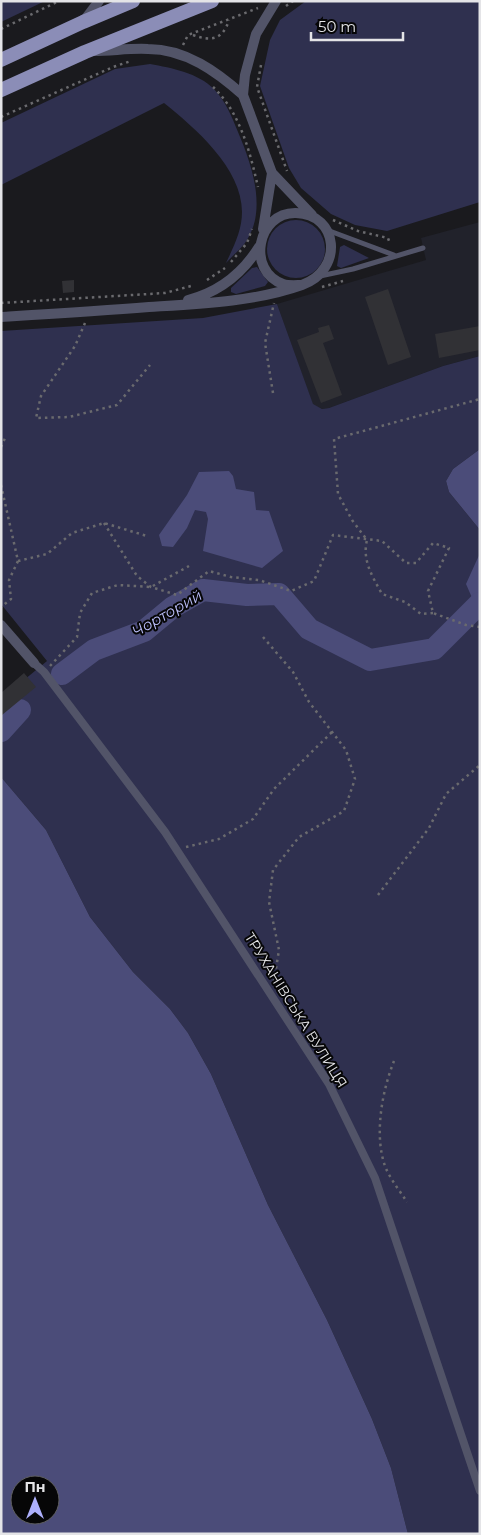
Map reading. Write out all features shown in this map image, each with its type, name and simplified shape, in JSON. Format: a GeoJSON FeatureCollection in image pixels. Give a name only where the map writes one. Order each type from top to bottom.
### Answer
{"type":"FeatureCollection","features":[{"type":"Feature","properties":{"kind":"main road"},"geometry":{"type":"LineString","coordinates":[[1,60],[82,22],[133,1]]}},
{"type":"Feature","properties":{"kind":"main road"},"geometry":{"type":"LineString","coordinates":[[1,90],[85,52],[212,1]]}},
{"type":"Feature","properties":{"kind":"street"},"geometry":{"type":"LineString","coordinates":[[82,22],[100,1]]}},
{"type":"Feature","properties":{"kind":"street"},"geometry":{"type":"LineString","coordinates":[[1,318],[166,306],[251,297],[302,285],[320,276],[330,262],[332,246],[326,230],[272,174],[243,95],[245,75],[256,34],[276,1]]}},
{"type":"Feature","properties":{"kind":"street"},"geometry":{"type":"LineString","coordinates":[[85,52],[150,48],[178,54],[201,63],[243,95]]}},
{"type":"Feature","properties":{"kind":"street"},"geometry":{"type":"LineString","coordinates":[[272,174],[259,247],[262,265],[270,275],[284,284],[302,285]]}},
{"type":"Feature","properties":{"kind":"street"},"geometry":{"type":"LineString","coordinates":[[261,236],[270,223],[278,218],[294,213],[304,214],[318,221]]}},
{"type":"Feature","properties":{"kind":"street"},"geometry":{"type":"LineString","coordinates":[[166,306],[201,297],[226,284],[249,264],[259,247]]}},
{"type":"Feature","properties":{"kind":"street","name":"ТРУХАНІВСЬКА ВУЛИЦЯ"},"geometry":{"type":"LineString","coordinates":[[1,626],[44,672],[177,850],[329,1084],[375,1178],[480,1491]]}},
{"type":"Feature","properties":{"kind":"lane"},"geometry":{"type":"LineString","coordinates":[[326,230],[395,255]]}},
{"type":"Feature","properties":{"kind":"lane"},"geometry":{"type":"LineString","coordinates":[[320,276],[353,269],[423,248]]}},
{"type":"Feature","properties":{"kind":"path"},"geometry":{"type":"LineString","coordinates":[[1,29],[59,1]]}},
{"type":"Feature","properties":{"kind":"path"},"geometry":{"type":"LineString","coordinates":[[178,54],[188,35],[258,8]]}},
{"type":"Feature","properties":{"kind":"path"},"geometry":{"type":"LineString","coordinates":[[193,35],[205,40],[218,37],[226,30],[229,20]]}},
{"type":"Feature","properties":{"kind":"path"},"geometry":{"type":"LineString","coordinates":[[1,117],[113,67],[137,61]]}},
{"type":"Feature","properties":{"kind":"path"},"geometry":{"type":"LineString","coordinates":[[261,63],[257,87],[289,176]]}},
{"type":"Feature","properties":{"kind":"path"},"geometry":{"type":"LineString","coordinates":[[209,83],[230,105],[252,158],[259,190]]}},
{"type":"Feature","properties":{"kind":"path"},"geometry":{"type":"LineString","coordinates":[[330,218],[358,231],[388,238],[395,255]]}},
{"type":"Feature","properties":{"kind":"path"},"geometry":{"type":"LineString","coordinates":[[201,284],[229,265],[247,243],[254,226]]}},
{"type":"Feature","properties":{"kind":"path"},"geometry":{"type":"LineString","coordinates":[[318,288],[345,280]]}},
{"type":"Feature","properties":{"kind":"path"},"geometry":{"type":"LineString","coordinates":[[1,303],[165,292],[192,286]]}},
{"type":"Feature","properties":{"kind":"path"},"geometry":{"type":"LineString","coordinates":[[265,304],[283,299]]}},
{"type":"Feature","properties":{"kind":"path"},"geometry":{"type":"LineString","coordinates":[[273,393],[265,343],[274,302]]}},
{"type":"Feature","properties":{"kind":"path"},"geometry":{"type":"LineString","coordinates":[[76,324],[86,323],[74,346],[41,396],[36,418],[69,417],[117,405],[150,365]]}},
{"type":"Feature","properties":{"kind":"path"},"geometry":{"type":"LineString","coordinates":[[480,399],[334,439],[338,494],[352,520],[367,540],[364,554],[372,576],[382,594],[405,602],[421,614],[433,613],[466,625],[480,627]]}},
{"type":"Feature","properties":{"kind":"path"},"geometry":{"type":"LineString","coordinates":[[1,447],[6,436]]}},
{"type":"Feature","properties":{"kind":"path"},"geometry":{"type":"LineString","coordinates":[[1,485],[18,561],[9,580],[11,599],[1,607]]}},
{"type":"Feature","properties":{"kind":"path"},"geometry":{"type":"LineString","coordinates":[[104,523],[137,576],[151,587]]}},
{"type":"Feature","properties":{"kind":"path"},"geometry":{"type":"LineString","coordinates":[[18,561],[47,554],[72,533],[104,523],[147,536]]}},
{"type":"Feature","properties":{"kind":"path"},"geometry":{"type":"LineString","coordinates":[[44,672],[77,637],[80,613],[92,593],[118,585],[151,587],[177,596],[209,571],[230,577],[259,580],[291,591],[314,581],[333,535],[382,541],[406,563],[416,563],[433,543],[449,548],[428,590],[433,613]]}},
{"type":"Feature","properties":{"kind":"path"},"geometry":{"type":"LineString","coordinates":[[151,587],[189,566]]}},
{"type":"Feature","properties":{"kind":"path"},"geometry":{"type":"LineString","coordinates":[[263,637],[293,672],[309,702],[346,750],[355,779],[344,811],[299,837],[272,870],[269,902],[279,950],[272,994]]}},
{"type":"Feature","properties":{"kind":"path"},"geometry":{"type":"LineString","coordinates":[[177,850],[219,839],[253,819],[274,789],[333,731]]}},
{"type":"Feature","properties":{"kind":"path"},"geometry":{"type":"LineString","coordinates":[[378,895],[429,828],[446,794],[480,765]]}},
{"type":"Feature","properties":{"kind":"path"},"geometry":{"type":"LineString","coordinates":[[394,1061],[384,1086],[380,1130],[385,1166],[407,1202]]}},
{"type":"Feature","properties":{"kind":"shaded area"},"geometry":{"type":"Polygon","coordinates":[[[1,1],[45,1],[1,22],[1,1]]]}},
{"type":"Feature","properties":{"kind":"shaded area"},"geometry":{"type":"Polygon","coordinates":[[[306,1],[480,1],[480,202],[387,231],[355,225],[331,214],[301,188],[289,168],[260,86],[270,40],[280,20],[306,1]]]}},
{"type":"Feature","properties":{"kind":"shaded area"},"geometry":{"type":"Polygon","coordinates":[[[150,64],[176,69],[208,83],[222,99],[243,145],[255,188],[256,217],[245,243],[226,263],[237,238],[242,219],[240,196],[234,180],[215,150],[164,103],[1,185],[1,123],[115,69],[150,64]]]}},
{"type":"Feature","properties":{"kind":"shaded area"},"geometry":{"type":"Polygon","coordinates":[[[296,220],[307,222],[320,233],[325,249],[323,260],[312,273],[296,278],[285,276],[272,265],[267,249],[269,238],[280,225],[296,220]]]}},
{"type":"Feature","properties":{"kind":"shaded area"},"geometry":{"type":"Polygon","coordinates":[[[480,222],[480,356],[443,366],[329,408],[322,409],[313,405],[277,304],[426,260],[421,238],[480,222]]]}},
{"type":"Feature","properties":{"kind":"shaded area"},"geometry":{"type":"Polygon","coordinates":[[[344,245],[369,258],[341,268],[337,266],[340,247],[344,245]]]}},
{"type":"Feature","properties":{"kind":"shaded area"},"geometry":{"type":"Polygon","coordinates":[[[257,267],[268,282],[265,286],[236,294],[231,292],[231,288],[252,268],[257,267]]]}},
{"type":"Feature","properties":{"kind":"shaded area"},"geometry":{"type":"Polygon","coordinates":[[[277,304],[313,404],[322,409],[443,366],[480,356],[480,449],[453,469],[446,481],[449,492],[480,530],[480,553],[475,566],[473,600],[480,603],[480,1534],[408,1534],[391,1468],[372,1419],[327,1320],[268,1205],[211,1074],[188,1033],[170,1009],[133,972],[90,917],[46,830],[1,777],[1,699],[47,661],[1,604],[1,331],[203,318],[277,304]]]}},
{"type":"Feature","properties":{"kind":"shaded area"},"geometry":{"type":"Polygon","coordinates":[[[480,449],[480,530],[449,492],[446,481],[453,469],[480,449]]]}},
{"type":"Feature","properties":{"kind":"shaded area"},"geometry":{"type":"Polygon","coordinates":[[[229,471],[233,476],[236,489],[254,492],[256,510],[269,511],[283,551],[262,568],[203,551],[208,519],[206,512],[195,510],[187,528],[173,547],[162,546],[159,535],[187,495],[199,472],[229,471]]]}},
{"type":"Feature","properties":{"kind":"shaded area"},"geometry":{"type":"Polygon","coordinates":[[[480,553],[480,603],[473,600],[466,584],[480,553]]]}},
{"type":"Feature","properties":{"kind":"shaded area"},"geometry":{"type":"Polygon","coordinates":[[[1,777],[46,830],[90,917],[133,972],[170,1009],[188,1033],[211,1074],[268,1205],[327,1320],[372,1419],[391,1468],[408,1534],[1,1534],[1,777]]]}},
{"type":"Feature","properties":{"kind":"building"},"geometry":{"type":"Polygon","coordinates":[[[74,280],[74,292],[63,293],[62,281],[74,280]]]}},
{"type":"Feature","properties":{"kind":"building"},"geometry":{"type":"Polygon","coordinates":[[[388,289],[411,357],[388,365],[365,297],[388,289]]]}},
{"type":"Feature","properties":{"kind":"building"},"geometry":{"type":"Polygon","coordinates":[[[329,325],[334,339],[323,343],[342,395],[321,403],[297,340],[319,332],[318,328],[329,325]]]}},
{"type":"Feature","properties":{"kind":"building"},"geometry":{"type":"Polygon","coordinates":[[[480,326],[480,350],[439,358],[435,334],[480,326]]]}},
{"type":"Feature","properties":{"kind":"building"},"geometry":{"type":"Polygon","coordinates":[[[24,673],[36,687],[2,715],[1,693],[24,673]]]}},
{"type":"Feature","properties":{"kind":"waterway","name":"Чорторий"},"geometry":{"type":"LineString","coordinates":[[62,674],[94,650],[144,631],[173,607],[203,590],[247,595],[279,594],[309,629],[370,660],[434,649],[480,603]]}},
{"type":"Feature","properties":{"kind":"waterway","name":"Чорторий"},"geometry":{"type":"LineString","coordinates":[[1,731],[20,710]]}}]}
